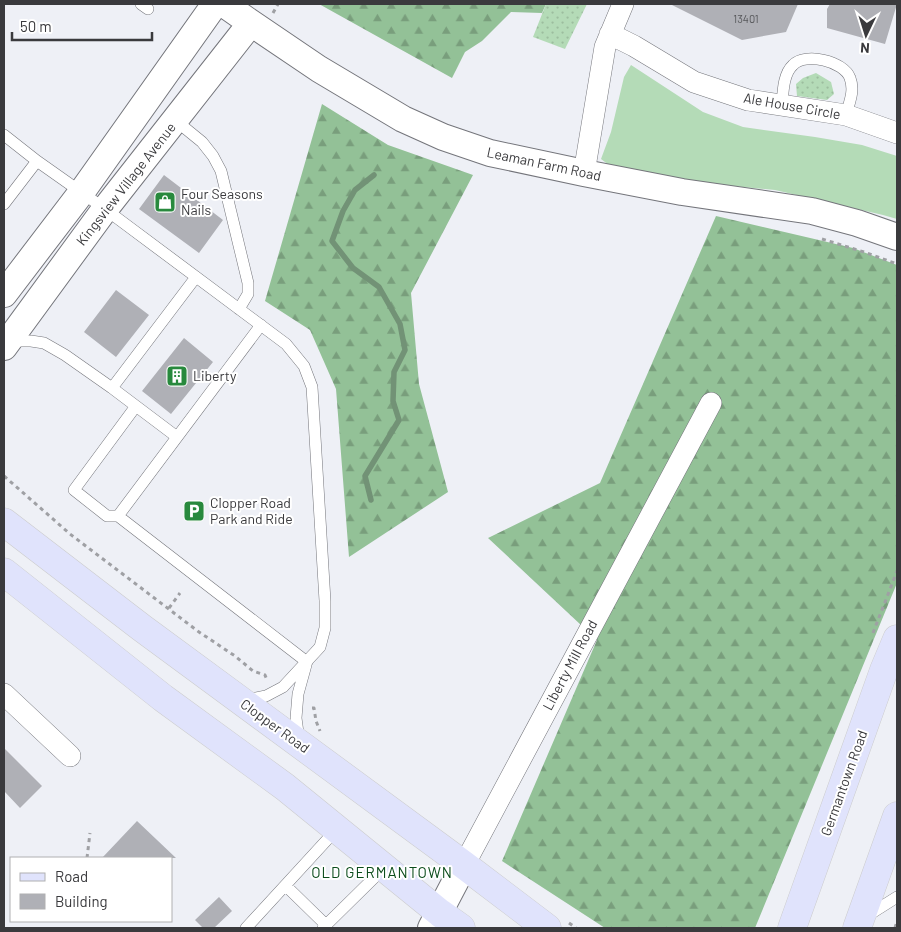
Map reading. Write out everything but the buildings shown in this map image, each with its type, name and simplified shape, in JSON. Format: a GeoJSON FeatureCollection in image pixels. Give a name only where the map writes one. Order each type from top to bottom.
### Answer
{"type":"FeatureCollection","features":[{"type":"Feature","properties":{"kind":"main road","name":"Clopper Road"},"geometry":{"type":"LineString","coordinates":[[4,522],[241,701],[312,740],[464,865],[547,928]]}},
{"type":"Feature","properties":{"kind":"main road"},"geometry":{"type":"LineString","coordinates":[[4,572],[163,698],[285,787],[384,868],[444,923]]}},
{"type":"Feature","properties":{"kind":"main road","name":"Germantown Road"},"geometry":{"type":"LineString","coordinates":[[792,928],[880,680],[897,639]]}},
{"type":"Feature","properties":{"kind":"main road"},"geometry":{"type":"LineString","coordinates":[[858,924],[897,816]]}},
{"type":"Feature","properties":{"kind":"street"},"geometry":{"type":"LineString","coordinates":[[4,294],[81,193],[215,4]]}},
{"type":"Feature","properties":{"kind":"street","name":"Leaman Farm Road"},"geometry":{"type":"LineString","coordinates":[[224,4],[319,69],[403,119],[443,137],[490,153],[584,173],[682,192],[812,211],[857,223],[897,237]]}},
{"type":"Feature","properties":{"kind":"street"},"geometry":{"type":"LineString","coordinates":[[584,173],[604,47],[623,4]]}},
{"type":"Feature","properties":{"kind":"street","name":"Kingsview Village Avenue"},"geometry":{"type":"LineString","coordinates":[[6,344],[105,209],[251,23]]}},
{"type":"Feature","properties":{"kind":"street","name":"Ale House Circle"},"geometry":{"type":"LineString","coordinates":[[610,34],[694,82],[748,100],[846,115],[897,132]]}},
{"type":"Feature","properties":{"kind":"street","name":"Liberty Mill Road"},"geometry":{"type":"LineString","coordinates":[[444,923],[464,865],[711,403]]}},
{"type":"Feature","properties":{"kind":"street"},"geometry":{"type":"LineString","coordinates":[[4,694],[70,756]]}},
{"type":"Feature","properties":{"kind":"lane"},"geometry":{"type":"LineString","coordinates":[[782,105],[787,75],[793,64],[805,59],[821,59],[837,65],[850,76],[853,91],[846,115]]}},
{"type":"Feature","properties":{"kind":"lane"},"geometry":{"type":"LineString","coordinates":[[175,120],[202,142],[213,156],[221,171],[248,282],[248,294],[239,309]]}},
{"type":"Feature","properties":{"kind":"lane"},"geometry":{"type":"LineString","coordinates":[[4,136],[286,344],[304,366],[312,387],[325,628],[320,647],[283,687],[266,696],[241,701]]}},
{"type":"Feature","properties":{"kind":"lane"},"geometry":{"type":"LineString","coordinates":[[4,204],[37,161]]}},
{"type":"Feature","properties":{"kind":"lane"},"geometry":{"type":"LineString","coordinates":[[112,388],[196,277]]}},
{"type":"Feature","properties":{"kind":"lane"},"geometry":{"type":"LineString","coordinates":[[118,516],[261,325]]}},
{"type":"Feature","properties":{"kind":"lane"},"geometry":{"type":"LineString","coordinates":[[6,344],[31,340],[44,343],[65,355],[112,388],[177,437]]}},
{"type":"Feature","properties":{"kind":"lane"},"geometry":{"type":"LineString","coordinates":[[136,406],[74,490],[107,516],[118,516],[307,662]]}},
{"type":"Feature","properties":{"kind":"lane"},"geometry":{"type":"LineString","coordinates":[[307,662],[298,694],[296,718],[312,740]]}},
{"type":"Feature","properties":{"kind":"lane"},"geometry":{"type":"LineString","coordinates":[[253,925],[272,908],[286,886],[336,830]]}},
{"type":"Feature","properties":{"kind":"lane"},"geometry":{"type":"LineString","coordinates":[[286,886],[325,926],[384,868]]}},
{"type":"Feature","properties":{"kind":"lane"},"geometry":{"type":"LineString","coordinates":[[858,924],[897,897]]}},
{"type":"Feature","properties":{"kind":"path"},"geometry":{"type":"LineString","coordinates":[[4,476],[70,534],[199,632],[235,656],[253,671],[265,675],[272,693]]}},
{"type":"Feature","properties":{"kind":"path"},"geometry":{"type":"LineString","coordinates":[[169,608],[180,593]]}},
{"type":"Feature","properties":{"kind":"path"},"geometry":{"type":"LineString","coordinates":[[297,710],[314,708],[320,731],[312,740]]}},
{"type":"Feature","properties":{"kind":"path"},"geometry":{"type":"LineString","coordinates":[[87,857],[90,833]]}},
{"type":"Feature","properties":{"kind":"path"},"geometry":{"type":"LineString","coordinates":[[895,928],[897,921]]}},
{"type":"Feature","properties":{"kind":"green space"},"geometry":{"type":"Polygon","coordinates":[[[319,4],[546,4],[542,13],[511,12],[482,41],[465,52],[452,78],[319,4]]]}},
{"type":"Feature","properties":{"kind":"green space"},"geometry":{"type":"Polygon","coordinates":[[[546,4],[587,4],[565,49],[533,37],[546,4]]]}},
{"type":"Feature","properties":{"kind":"green space"},"geometry":{"type":"Polygon","coordinates":[[[631,65],[703,112],[743,127],[862,145],[897,156],[897,219],[775,190],[700,183],[613,168],[601,159],[611,132],[624,77],[631,65]]]}},
{"type":"Feature","properties":{"kind":"green space"},"geometry":{"type":"Polygon","coordinates":[[[816,73],[831,82],[834,94],[827,100],[797,96],[796,84],[803,78],[816,73]]]}},
{"type":"Feature","properties":{"kind":"green space"},"geometry":{"type":"Polygon","coordinates":[[[322,104],[388,145],[473,175],[411,293],[419,384],[448,492],[349,557],[336,389],[310,330],[265,301],[322,104]]]}},
{"type":"Feature","properties":{"kind":"green space"},"geometry":{"type":"Polygon","coordinates":[[[716,216],[853,248],[897,265],[897,583],[755,928],[605,928],[502,861],[597,640],[488,538],[600,483],[716,216]]]}},
{"type":"Feature","properties":{"kind":"waterway"},"geometry":{"type":"LineString","coordinates":[[371,500],[365,476],[399,420],[393,401],[394,372],[405,350],[400,324],[379,287],[353,268],[332,241],[343,211],[355,190],[374,175]]}},
{"type":"Feature","properties":{"kind":"place","name":"Four Seasons Nails"},"geometry":{"type":"Point","coordinates":[165,202]}},
{"type":"Feature","properties":{"kind":"place","name":"Liberty"},"geometry":{"type":"Point","coordinates":[177,376]}},
{"type":"Feature","properties":{"kind":"place","name":"Clopper Road Park and Ride"},"geometry":{"type":"Point","coordinates":[194,511]}},
{"type":"Feature","properties":{"kind":"district","name":"OLD GERMANTOWN"},"geometry":{"type":"Point","coordinates":[382,873]}}]}
